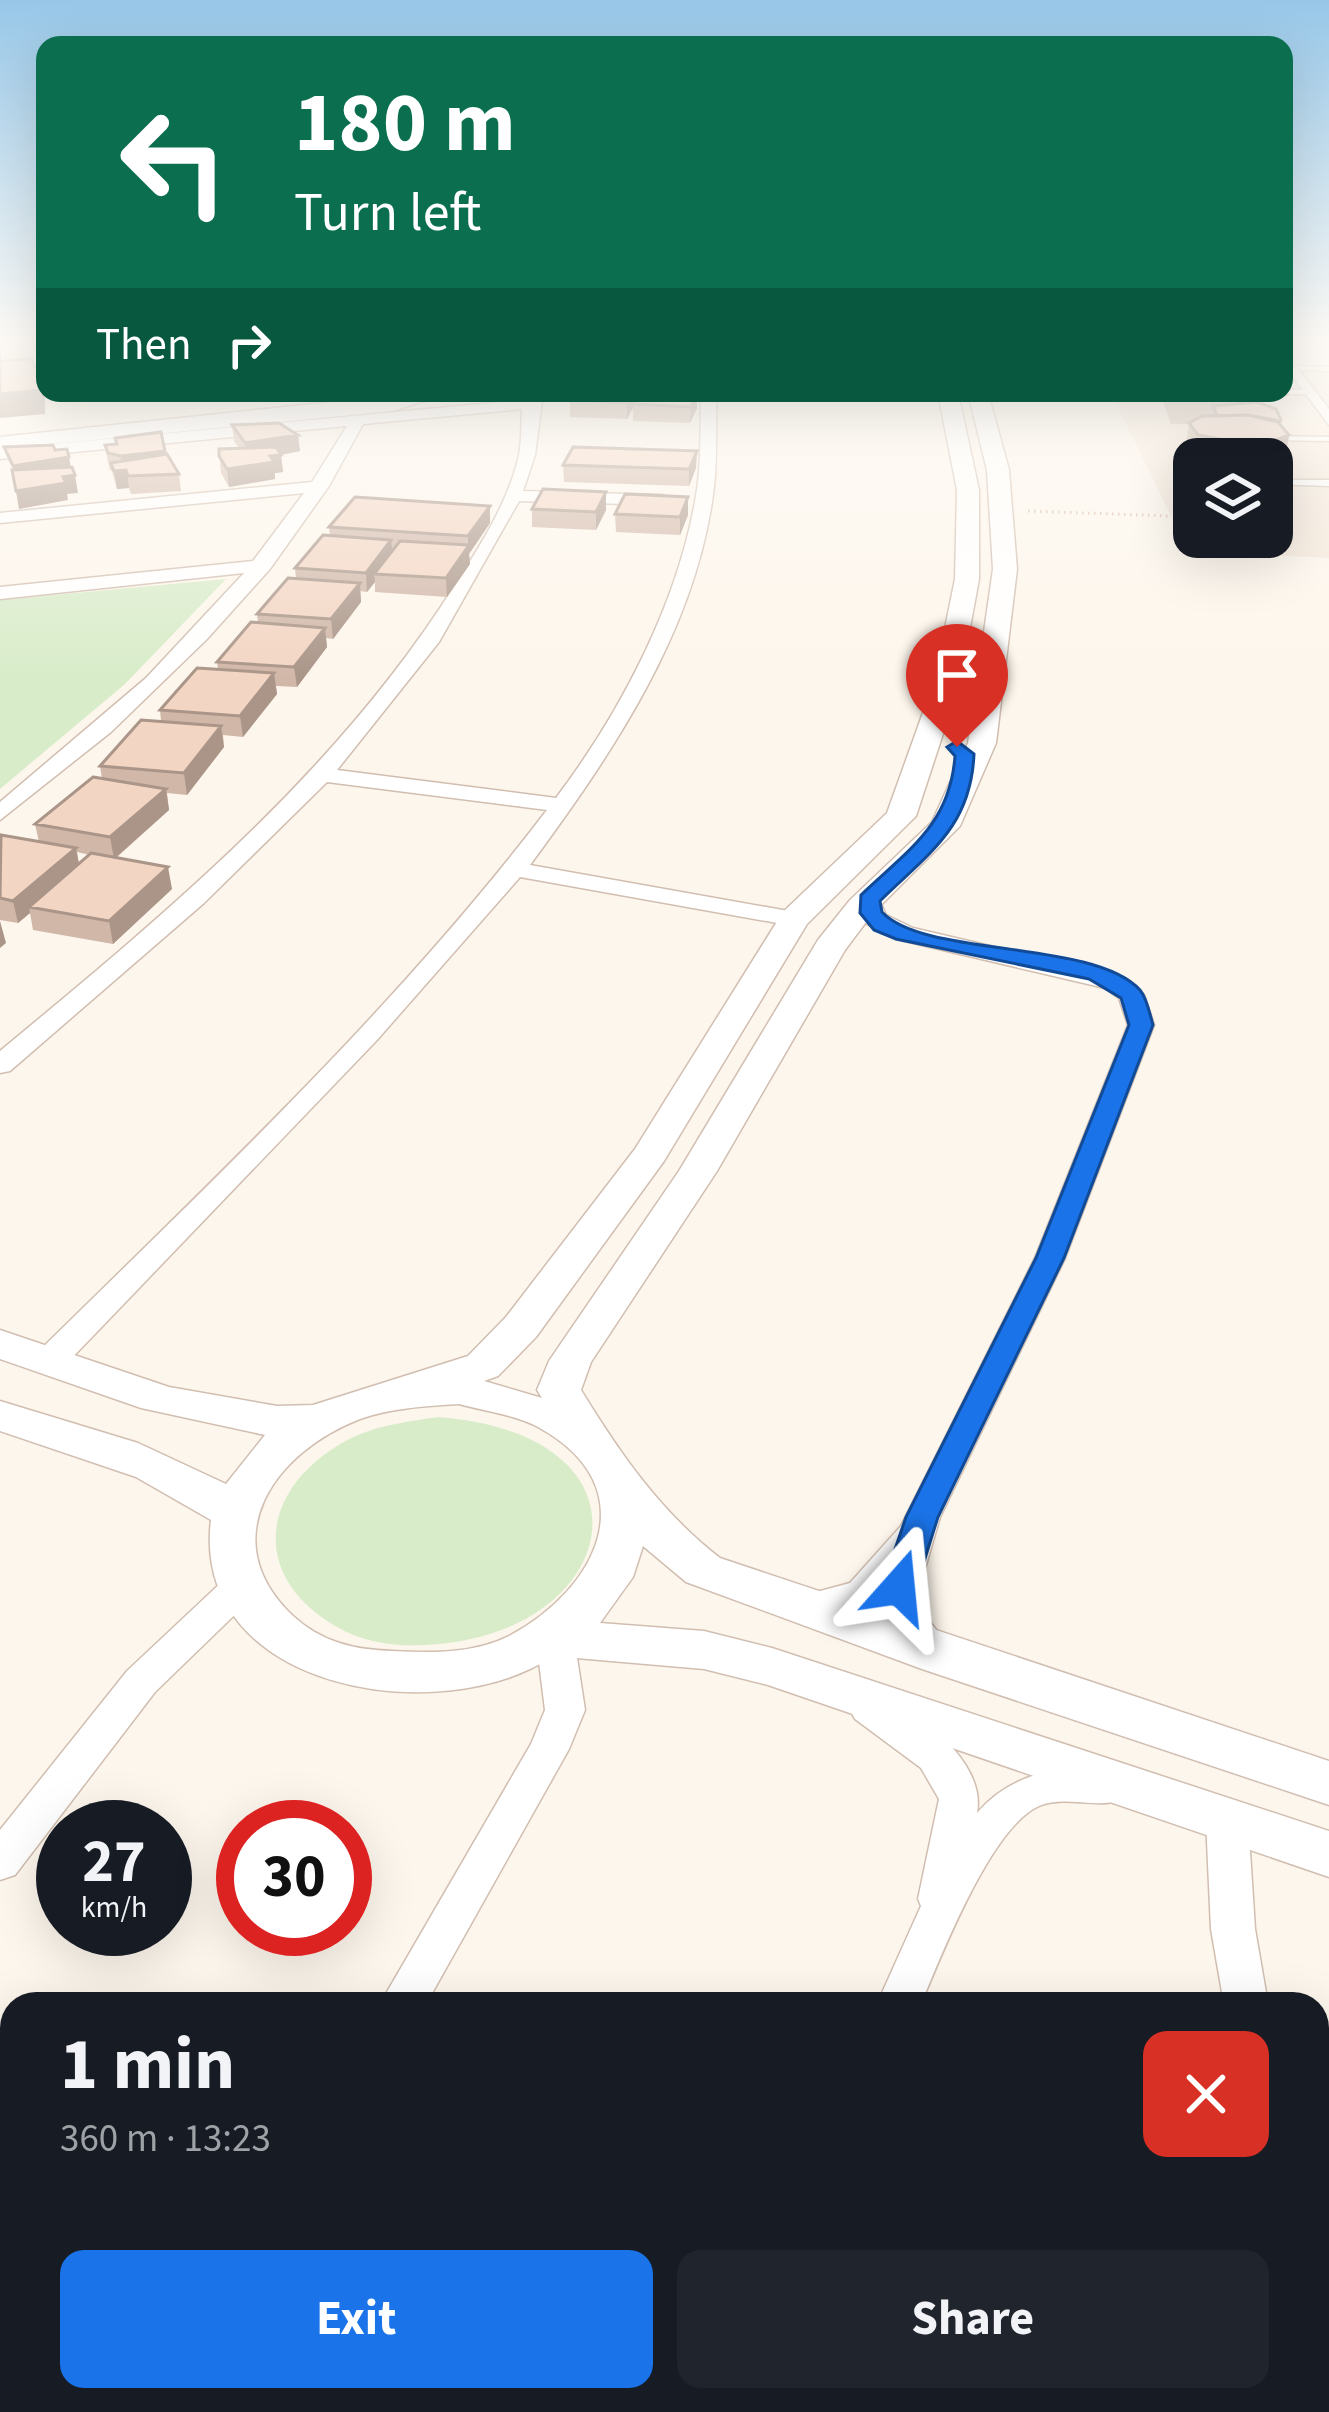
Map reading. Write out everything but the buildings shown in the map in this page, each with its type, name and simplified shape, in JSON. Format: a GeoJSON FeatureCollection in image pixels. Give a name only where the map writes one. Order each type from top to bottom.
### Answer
{"type":"FeatureCollection","features":[{"type":"Feature","properties":{"kind":"street"},"geometry":{"type":"LineString","coordinates":[[0,813],[157,678],[264,566],[338,456]]}},
{"type":"Feature","properties":{"kind":"street"},"geometry":{"type":"LineString","coordinates":[[0,1065],[171,918],[319,774],[433,637],[513,496],[524,456]]}},
{"type":"Feature","properties":{"kind":"street"},"geometry":{"type":"LineString","coordinates":[[50,1360],[371,1031],[514,869],[629,698],[671,615],[711,456]]}},
{"type":"Feature","properties":{"kind":"street"},"geometry":{"type":"LineString","coordinates":[[963,456],[970,532],[959,628],[902,816],[794,919],[651,1153],[521,1327],[483,1366],[318,1420],[266,1461],[233,1513],[230,1551],[239,1588],[265,1623],[305,1651],[356,1669],[413,1675],[472,1668],[556,1639],[704,1650],[843,1690],[1329,1854]]}},
{"type":"Feature","properties":{"kind":"street"},"geometry":{"type":"LineString","coordinates":[[995,456],[1003,510],[1003,589],[982,743],[962,790],[945,826],[868,900],[825,955],[698,1171],[570,1360],[559,1390],[638,1507],[684,1559],[940,1655],[1329,1783]]}},
{"type":"Feature","properties":{"kind":"street"},"geometry":{"type":"LineString","coordinates":[[0,518],[321,486]]}},
{"type":"Feature","properties":{"kind":"street"},"geometry":{"type":"LineString","coordinates":[[513,496],[702,501]]}},
{"type":"Feature","properties":{"kind":"street"},"geometry":{"type":"LineString","coordinates":[[0,593],[264,566]]}},
{"type":"Feature","properties":{"kind":"street"},"geometry":{"type":"LineString","coordinates":[[939,704],[946,730],[956,733],[967,732],[985,711]]}},
{"type":"Feature","properties":{"kind":"street"},"geometry":{"type":"LineString","coordinates":[[910,786],[936,750],[952,746],[964,752],[962,790]]}},
{"type":"Feature","properties":{"kind":"street"},"geometry":{"type":"LineString","coordinates":[[319,774],[558,806]]}},
{"type":"Feature","properties":{"kind":"street"},"geometry":{"type":"LineString","coordinates":[[514,869],[794,919]]}},
{"type":"Feature","properties":{"kind":"street"},"geometry":{"type":"LineString","coordinates":[[868,900],[871,913],[890,929],[1114,982],[1131,995],[1141,1025],[1050,1258],[922,1517],[896,1603],[908,1625],[940,1655]]}},
{"type":"Feature","properties":{"kind":"street"},"geometry":{"type":"LineString","coordinates":[[825,955],[877,938],[986,952]]}},
{"type":"Feature","properties":{"kind":"street"},"geometry":{"type":"LineString","coordinates":[[0,1344],[216,1415],[255,1423],[318,1420]]}},
{"type":"Feature","properties":{"kind":"street"},"geometry":{"type":"LineString","coordinates":[[410,1391],[460,1389],[508,1396],[551,1412],[600,1451],[627,1504],[625,1545],[607,1585],[556,1639]]}},
{"type":"Feature","properties":{"kind":"street"},"geometry":{"type":"LineString","coordinates":[[0,1416],[166,1469],[203,1488],[233,1513]]}},
{"type":"Feature","properties":{"kind":"street"},"geometry":{"type":"LineString","coordinates":[[806,1607],[862,1593],[922,1517]]}},
{"type":"Feature","properties":{"kind":"street"},"geometry":{"type":"LineString","coordinates":[[0,1862],[170,1652],[201,1617],[239,1588]]}},
{"type":"Feature","properties":{"kind":"street"},"geometry":{"type":"LineString","coordinates":[[409,1992],[549,1749],[565,1710],[556,1639]]}},
{"type":"Feature","properties":{"kind":"street"},"geometry":{"type":"LineString","coordinates":[[843,1690],[925,1747],[956,1784],[959,1799],[936,1917]]}},
{"type":"Feature","properties":{"kind":"street"},"geometry":{"type":"LineString","coordinates":[[904,1992],[936,1917],[991,1829],[1022,1796],[1059,1788],[1137,1790]]}},
{"type":"Feature","properties":{"kind":"street"},"geometry":{"type":"LineString","coordinates":[[1227,1820],[1233,1929],[1244,1992]]}},
{"type":"Feature","properties":{"kind":"lane"},"geometry":{"type":"LineString","coordinates":[[1293,482],[1329,483]]}},
{"type":"Feature","properties":{"kind":"path"},"geometry":{"type":"LineString","coordinates":[[1003,510],[1169,516]]}},
{"type":"Feature","properties":{"kind":"shaded area"},"geometry":{"type":"Polygon","coordinates":[[[1141,456],[1173,456],[1173,520],[1141,456]]]}},
{"type":"Feature","properties":{"kind":"shaded area"},"geometry":{"type":"Polygon","coordinates":[[[1293,456],[1329,456],[1329,558],[1293,556],[1293,456]]]}},
{"type":"Feature","properties":{"kind":"green space"},"geometry":{"type":"Polygon","coordinates":[[[226,579],[125,684],[0,789],[0,600],[226,579]]]}},
{"type":"Feature","properties":{"kind":"green space"},"geometry":{"type":"Polygon","coordinates":[[[438,1417],[512,1432],[561,1459],[587,1495],[592,1535],[576,1574],[542,1609],[491,1634],[425,1645],[357,1636],[309,1607],[290,1584],[279,1560],[276,1535],[281,1510],[314,1463],[342,1443],[376,1429],[438,1417]]]}},
{"type":"Feature","properties":{"kind":"route"},"geometry":{"type":"LineString","coordinates":[[899,1587],[922,1517],[1050,1258],[1141,1025],[1131,995],[1096,974],[904,934],[882,926],[871,913],[868,900],[945,826],[962,790],[964,754],[957,747]]}}]}
